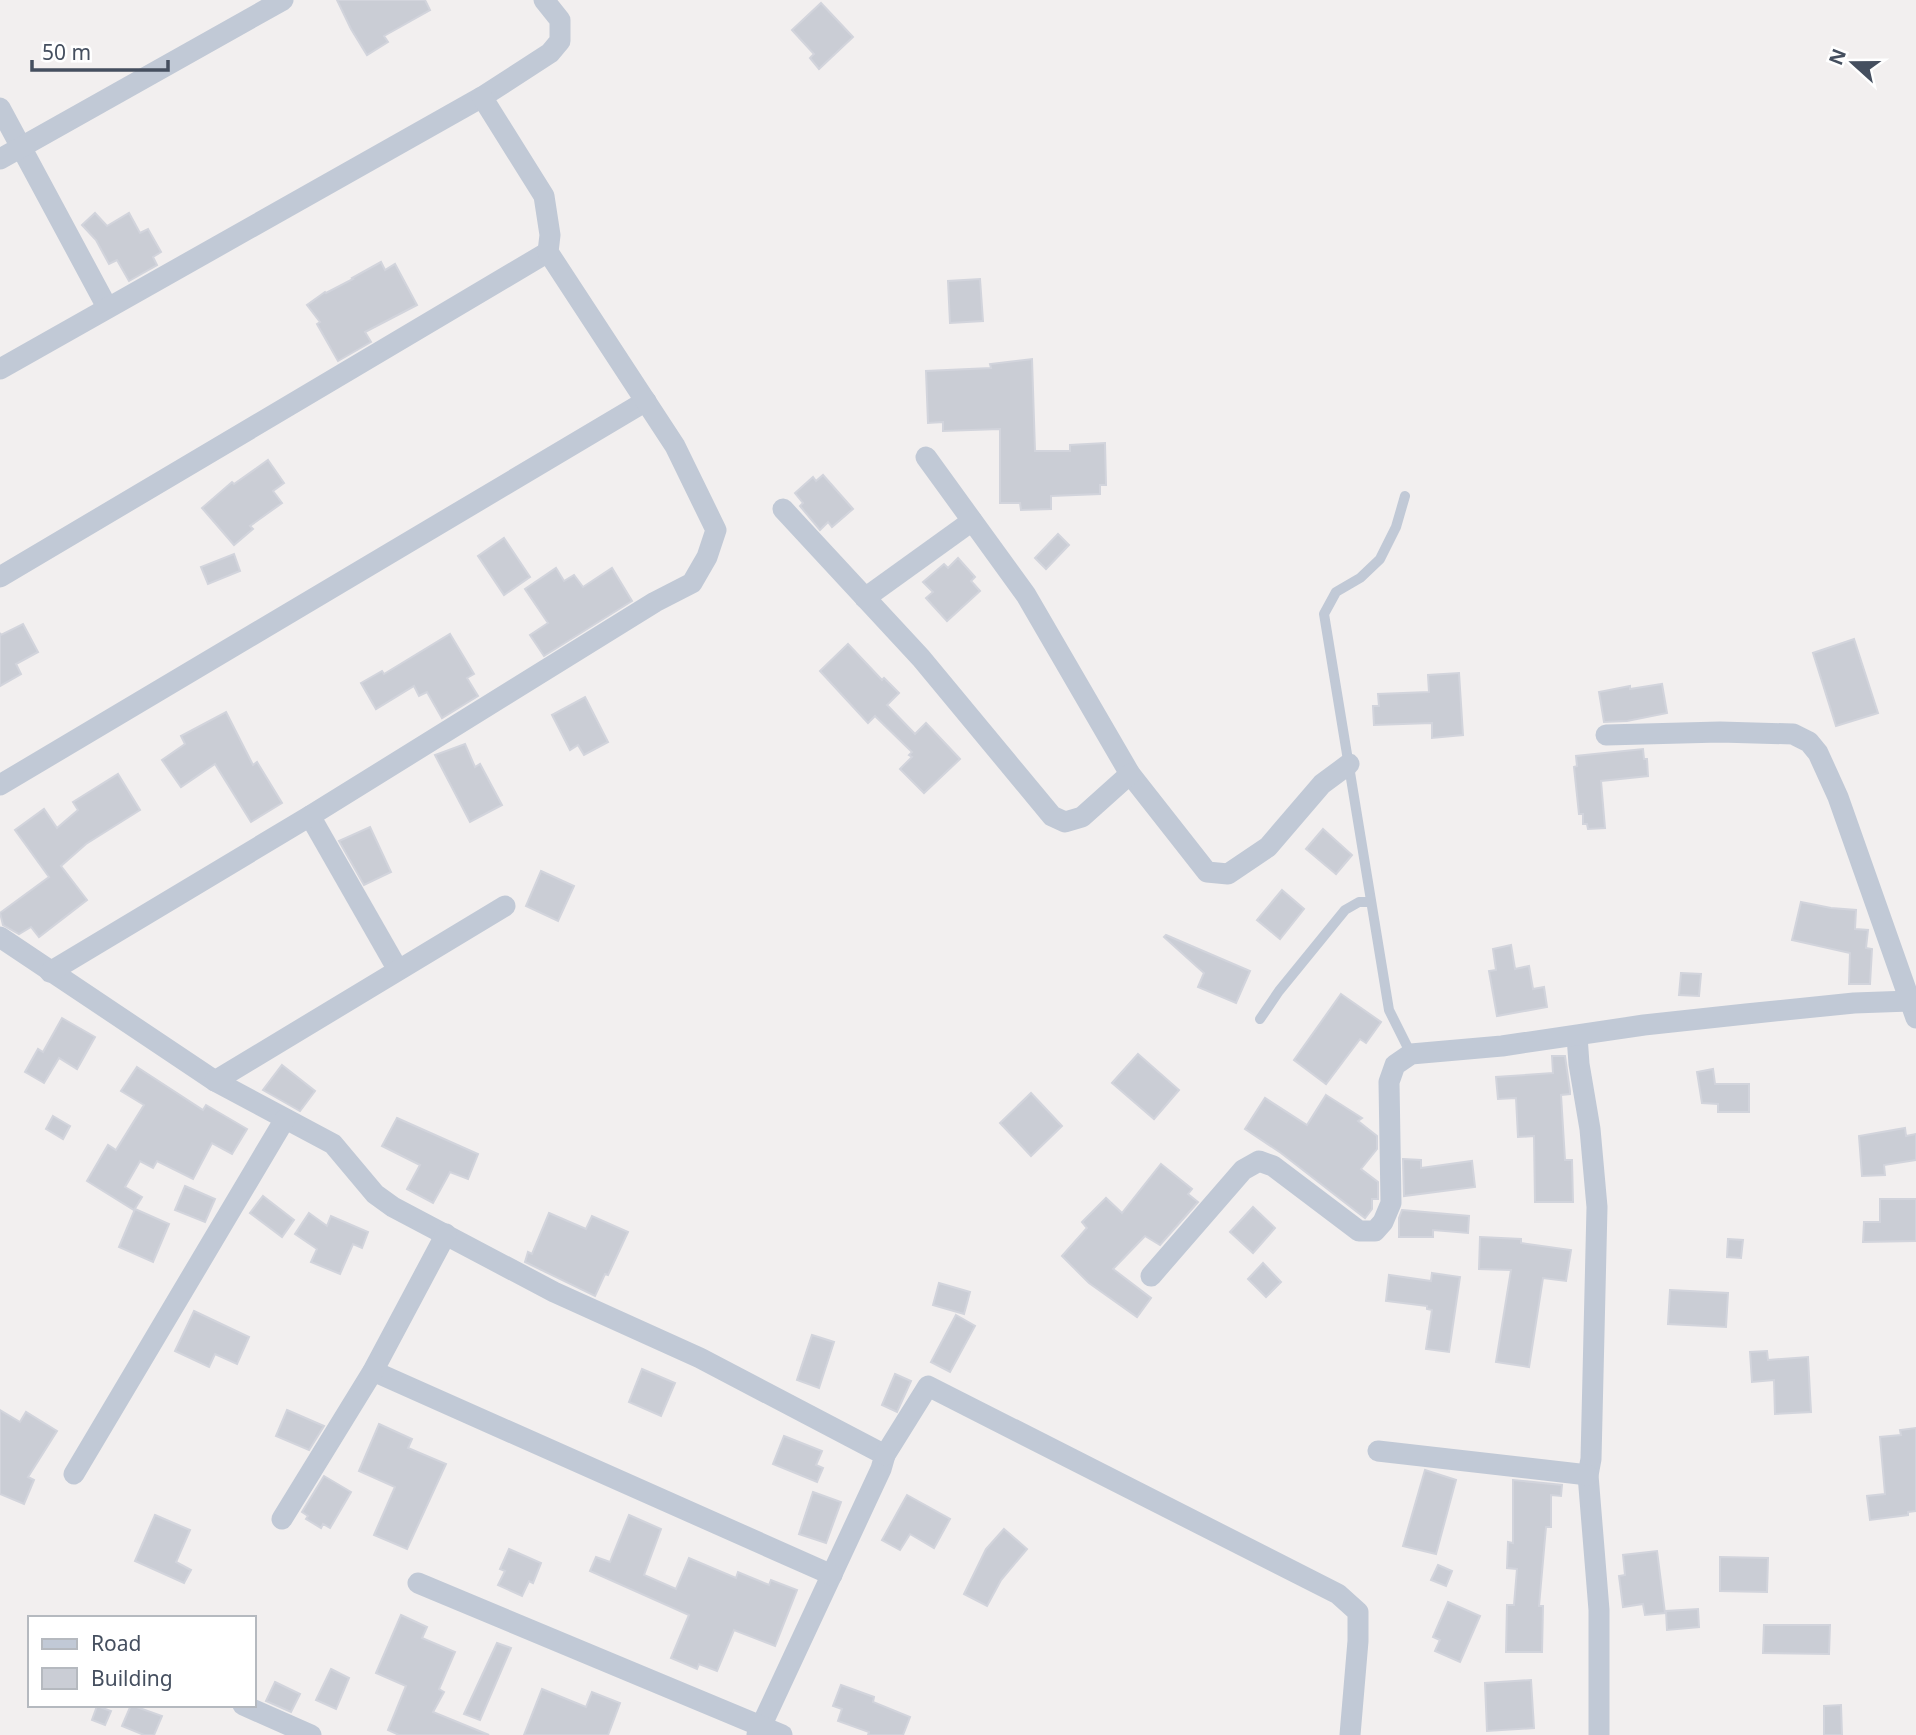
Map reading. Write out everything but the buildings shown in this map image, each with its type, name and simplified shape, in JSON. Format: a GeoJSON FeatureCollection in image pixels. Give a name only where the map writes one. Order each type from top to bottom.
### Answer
{"type":"FeatureCollection","features":[{"type":"Feature","properties":{"kind":"street"},"geometry":{"type":"LineString","coordinates":[[0,159],[283,0]]}},
{"type":"Feature","properties":{"kind":"street"},"geometry":{"type":"LineString","coordinates":[[0,369],[482,97],[550,53],[560,41],[560,20],[544,0]]}},
{"type":"Feature","properties":{"kind":"street"},"geometry":{"type":"LineString","coordinates":[[50,972],[310,816],[655,602],[692,583],[707,557],[716,530],[675,446],[548,252],[550,235],[544,196],[482,97]]}},
{"type":"Feature","properties":{"kind":"street"},"geometry":{"type":"LineString","coordinates":[[0,108],[107,307]]}},
{"type":"Feature","properties":{"kind":"street"},"geometry":{"type":"LineString","coordinates":[[0,577],[548,252]]}},
{"type":"Feature","properties":{"kind":"street"},"geometry":{"type":"LineString","coordinates":[[0,785],[646,401]]}},
{"type":"Feature","properties":{"kind":"street"},"geometry":{"type":"LineString","coordinates":[[926,457],[1026,595],[1129,774],[1207,872],[1228,874],[1268,847],[1322,784],[1349,764]]}},
{"type":"Feature","properties":{"kind":"street"},"geometry":{"type":"LineString","coordinates":[[783,509],[920,658],[1052,816],[1065,822],[1082,817],[1129,774]]}},
{"type":"Feature","properties":{"kind":"street"},"geometry":{"type":"LineString","coordinates":[[865,598],[972,521]]}},
{"type":"Feature","properties":{"kind":"street"},"geometry":{"type":"LineString","coordinates":[[1150,1276],[1243,1170],[1259,1161],[1273,1166],[1359,1231],[1375,1231],[1391,1203],[1389,1082],[1395,1065],[1411,1054],[1502,1046],[1644,1025],[1800,1008],[1854,1003],[1914,1006],[1838,797],[1818,753],[1809,742],[1793,734],[1720,732],[1606,735]]}},
{"type":"Feature","properties":{"kind":"street"},"geometry":{"type":"LineString","coordinates":[[310,816],[398,970]]}},
{"type":"Feature","properties":{"kind":"street"},"geometry":{"type":"LineString","coordinates":[[215,1081],[505,906]]}},
{"type":"Feature","properties":{"kind":"street"},"geometry":{"type":"LineString","coordinates":[[0,937],[215,1081],[336,1146],[374,1194],[384,1201],[554,1292],[712,1364],[885,1455]]}},
{"type":"Feature","properties":{"kind":"street"},"geometry":{"type":"LineString","coordinates":[[1577,1036],[1590,1129],[1597,1207],[1591,1459],[1588,1475],[1599,1610],[1599,1735]]}},
{"type":"Feature","properties":{"kind":"street"},"geometry":{"type":"LineString","coordinates":[[74,1474],[285,1119]]}},
{"type":"Feature","properties":{"kind":"street"},"geometry":{"type":"LineString","coordinates":[[282,1519],[373,1371],[446,1234]]}},
{"type":"Feature","properties":{"kind":"street"},"geometry":{"type":"LineString","coordinates":[[373,1371],[831,1575]]}},
{"type":"Feature","properties":{"kind":"street"},"geometry":{"type":"LineString","coordinates":[[759,1730],[881,1469],[885,1455],[928,1386],[1338,1594],[1358,1612],[1350,1735]]}},
{"type":"Feature","properties":{"kind":"street"},"geometry":{"type":"LineString","coordinates":[[1378,1451],[1588,1475]]}},
{"type":"Feature","properties":{"kind":"street"},"geometry":{"type":"LineString","coordinates":[[418,1583],[759,1730],[782,1735]]}},
{"type":"Feature","properties":{"kind":"street"},"geometry":{"type":"LineString","coordinates":[[248,1707],[311,1735]]}},
{"type":"Feature","properties":{"kind":"lane"},"geometry":{"type":"LineString","coordinates":[[1405,496],[1396,527],[1380,559],[1360,578],[1336,592],[1324,614],[1389,1010],[1411,1054]]}},
{"type":"Feature","properties":{"kind":"lane"},"geometry":{"type":"LineString","coordinates":[[1260,1018],[1345,910],[1359,902],[1371,902]]}}]}
